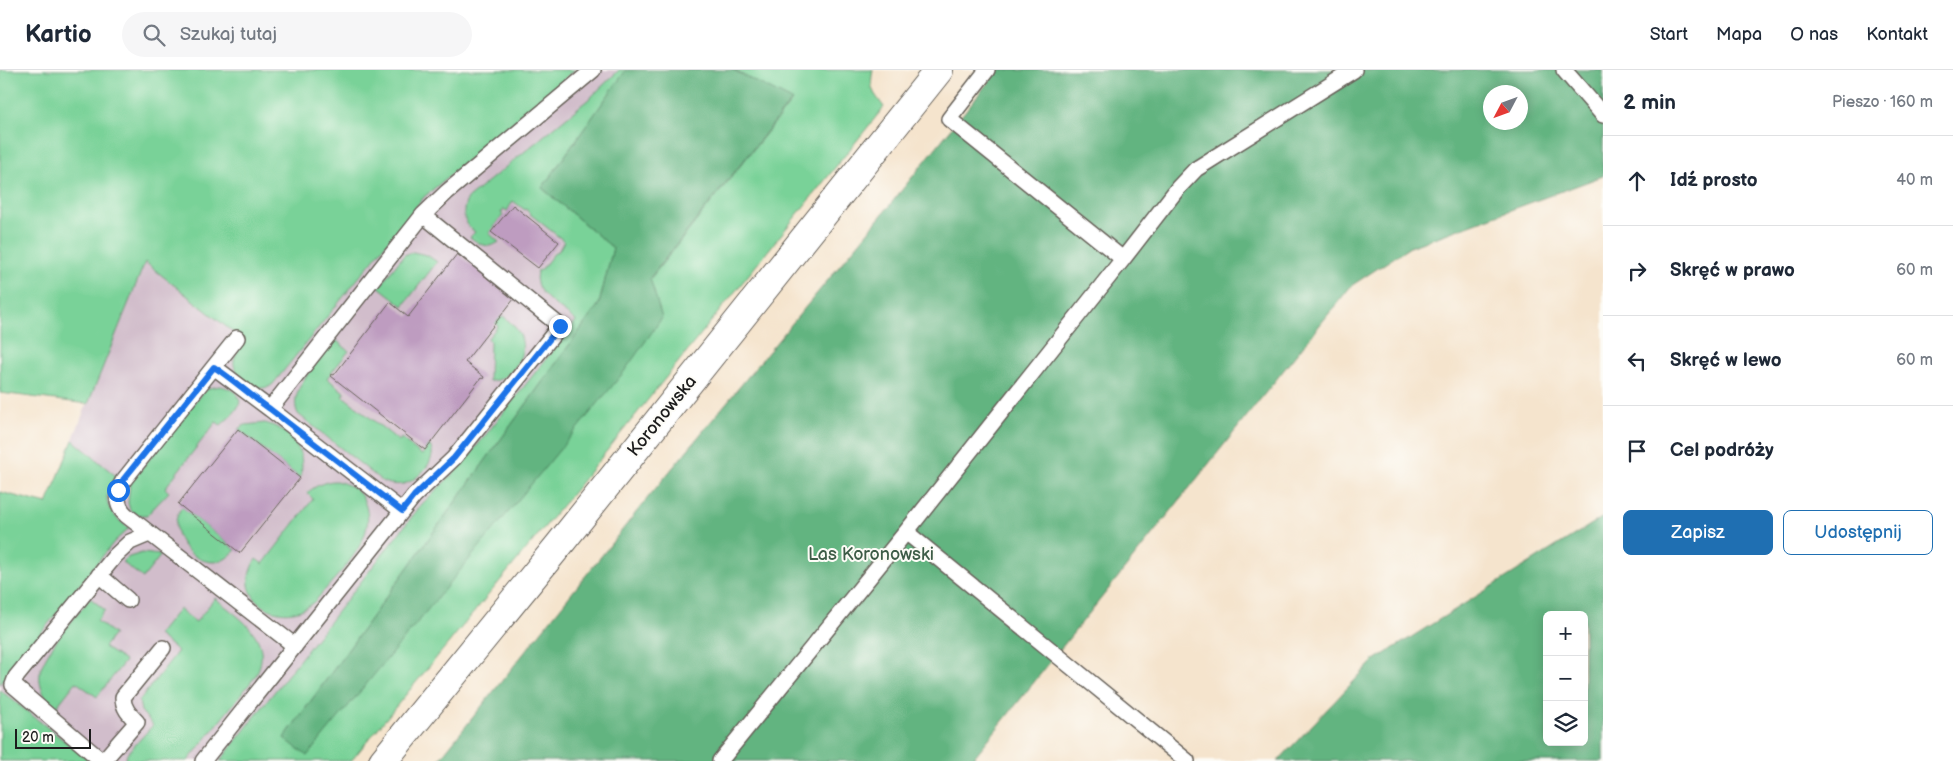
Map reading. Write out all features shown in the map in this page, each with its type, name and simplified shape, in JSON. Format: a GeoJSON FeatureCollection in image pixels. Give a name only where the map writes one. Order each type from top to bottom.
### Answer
{"type":"FeatureCollection","features":[{"type":"Feature","properties":{"kind":"main road","name":"Koronowska"},"geometry":{"type":"LineString","coordinates":[[383,761],[940,70]]}},
{"type":"Feature","properties":{"kind":"lane"},"geometry":{"type":"LineString","coordinates":[[270,409],[423,215],[447,192],[593,70]]}},
{"type":"Feature","properties":{"kind":"lane"},"geometry":{"type":"LineString","coordinates":[[987,70],[949,119],[1123,259]]}},
{"type":"Feature","properties":{"kind":"lane"},"geometry":{"type":"LineString","coordinates":[[720,761],[906,532],[1178,188],[1196,169],[1354,70]]}},
{"type":"Feature","properties":{"kind":"lane"},"geometry":{"type":"LineString","coordinates":[[1564,70],[1603,115]]}},
{"type":"Feature","properties":{"kind":"lane"},"geometry":{"type":"LineString","coordinates":[[203,761],[414,496],[454,458],[560,326],[423,215]]}},
{"type":"Feature","properties":{"kind":"lane"},"geometry":{"type":"LineString","coordinates":[[237,338],[123,480],[118,490],[118,504],[122,511],[149,534],[295,646]]}},
{"type":"Feature","properties":{"kind":"lane"},"geometry":{"type":"LineString","coordinates":[[214,367],[402,511]]}},
{"type":"Feature","properties":{"kind":"lane"},"geometry":{"type":"LineString","coordinates":[[906,532],[1187,761]]}},
{"type":"Feature","properties":{"kind":"lane"},"geometry":{"type":"LineString","coordinates":[[149,534],[130,542],[124,547],[16,677],[13,686],[102,761],[137,722],[123,704],[123,697],[162,648]]}},
{"type":"Feature","properties":{"kind":"lane"},"geometry":{"type":"LineString","coordinates":[[99,575],[128,600]]}},
{"type":"Feature","properties":{"kind":"shaded area"},"geometry":{"type":"Polygon","coordinates":[[[0,70],[626,70],[542,188],[599,304],[268,761],[0,761],[0,621],[87,404],[0,393],[0,70]]]}},
{"type":"Feature","properties":{"kind":"green space"},"geometry":{"type":"Polygon","coordinates":[[[0,70],[575,70],[424,197],[269,387],[253,388],[235,369],[234,360],[244,341],[145,262],[88,404],[0,393],[0,70]]]}},
{"type":"Feature","properties":{"kind":"green space"},"geometry":{"type":"Polygon","coordinates":[[[619,70],[626,70],[542,188],[613,248],[599,304],[284,738],[792,101],[733,70],[873,70],[871,82],[873,90],[884,107],[576,489],[351,761],[220,761],[422,504],[461,466],[576,321],[548,299],[538,285],[536,278],[538,270],[540,271],[556,251],[558,252],[564,241],[526,209],[513,201],[507,211],[504,209],[501,213],[503,215],[489,233],[499,242],[488,246],[484,245],[470,237],[475,232],[466,221],[464,208],[468,198],[590,98],[619,70]]]}},
{"type":"Feature","properties":{"kind":"green space"},"geometry":{"type":"Polygon","coordinates":[[[626,70],[733,70],[792,100],[650,278],[662,318],[623,373],[307,756],[284,738],[599,304],[613,248],[542,188],[626,70]]]}},
{"type":"Feature","properties":{"kind":"green space","name":"Las Koronowski"},"geometry":{"type":"Polygon","coordinates":[[[998,70],[1603,70],[1603,176],[1410,247],[1351,286],[971,761],[438,761],[646,500],[885,211],[998,70]]]}},
{"type":"Feature","properties":{"kind":"green space"},"geometry":{"type":"Polygon","coordinates":[[[413,252],[427,255],[437,262],[403,306],[379,287],[404,255],[413,252]]]}},
{"type":"Feature","properties":{"kind":"green space"},"geometry":{"type":"Polygon","coordinates":[[[503,316],[519,333],[522,341],[521,355],[514,368],[508,374],[496,381],[489,381],[490,341],[488,338],[498,326],[495,323],[503,316]]]}},
{"type":"Feature","properties":{"kind":"green space"},"geometry":{"type":"Polygon","coordinates":[[[336,340],[349,351],[327,378],[345,393],[343,396],[399,441],[401,438],[422,455],[429,445],[432,450],[427,466],[409,482],[395,484],[382,481],[298,414],[296,405],[297,395],[301,385],[314,365],[336,340]]]}},
{"type":"Feature","properties":{"kind":"green space"},"geometry":{"type":"Polygon","coordinates":[[[220,386],[228,388],[238,395],[240,403],[236,410],[221,425],[216,422],[165,488],[169,492],[147,515],[138,515],[130,510],[128,503],[130,483],[202,393],[209,388],[220,386]]]}},
{"type":"Feature","properties":{"kind":"green space"},"geometry":{"type":"Polygon","coordinates":[[[265,423],[282,430],[295,443],[301,459],[300,478],[238,429],[245,425],[265,423]]]}},
{"type":"Feature","properties":{"kind":"green space"},"geometry":{"type":"Polygon","coordinates":[[[73,440],[116,476],[108,492],[108,505],[116,517],[129,528],[114,542],[0,684],[0,492],[47,504],[73,440]]]}},
{"type":"Feature","properties":{"kind":"green space"},"geometry":{"type":"Polygon","coordinates":[[[336,481],[348,485],[358,492],[363,499],[367,513],[367,526],[363,540],[356,553],[318,598],[306,608],[292,612],[278,612],[265,607],[255,599],[250,588],[249,574],[256,559],[263,564],[313,499],[307,493],[320,484],[336,481]]]}},
{"type":"Feature","properties":{"kind":"green space"},"geometry":{"type":"Polygon","coordinates":[[[182,507],[236,550],[225,559],[213,562],[202,560],[193,555],[179,538],[176,528],[177,517],[182,507]]]}},
{"type":"Feature","properties":{"kind":"green space"},"geometry":{"type":"Polygon","coordinates":[[[1603,517],[1603,761],[1278,761],[1373,661],[1603,517]]]}},
{"type":"Feature","properties":{"kind":"green space"},"geometry":{"type":"Polygon","coordinates":[[[142,553],[161,555],[143,578],[122,562],[129,557],[142,553]]]}},
{"type":"Feature","properties":{"kind":"green space"},"geometry":{"type":"Polygon","coordinates":[[[90,598],[105,610],[97,621],[114,634],[104,647],[125,661],[97,697],[76,682],[54,710],[41,688],[40,673],[42,664],[61,634],[90,598]]]}},
{"type":"Feature","properties":{"kind":"green space"},"geometry":{"type":"Polygon","coordinates":[[[215,598],[244,622],[258,641],[261,652],[260,664],[255,677],[188,761],[125,761],[127,754],[153,725],[141,711],[139,701],[178,651],[158,635],[179,609],[196,622],[215,598]]]}},
{"type":"Feature","properties":{"kind":"green space"},"geometry":{"type":"Polygon","coordinates":[[[0,690],[90,761],[0,761],[0,690]]]}},
{"type":"Feature","properties":{"kind":"building"},"geometry":{"type":"Polygon","coordinates":[[[513,205],[559,242],[538,268],[491,232],[513,205]]]}},
{"type":"Feature","properties":{"kind":"building"},"geometry":{"type":"Polygon","coordinates":[[[457,254],[514,299],[465,362],[484,377],[483,379],[481,378],[425,450],[331,376],[332,374],[334,375],[390,302],[408,317],[457,254]]]}},
{"type":"Feature","properties":{"kind":"building"},"geometry":{"type":"Polygon","coordinates":[[[238,429],[300,478],[240,553],[178,504],[238,429]]]}},
{"type":"Feature","properties":{"kind":"route"},"geometry":{"type":"LineString","coordinates":[[118,490],[123,480],[214,367],[402,511],[414,496],[454,458],[560,326]]}}]}
